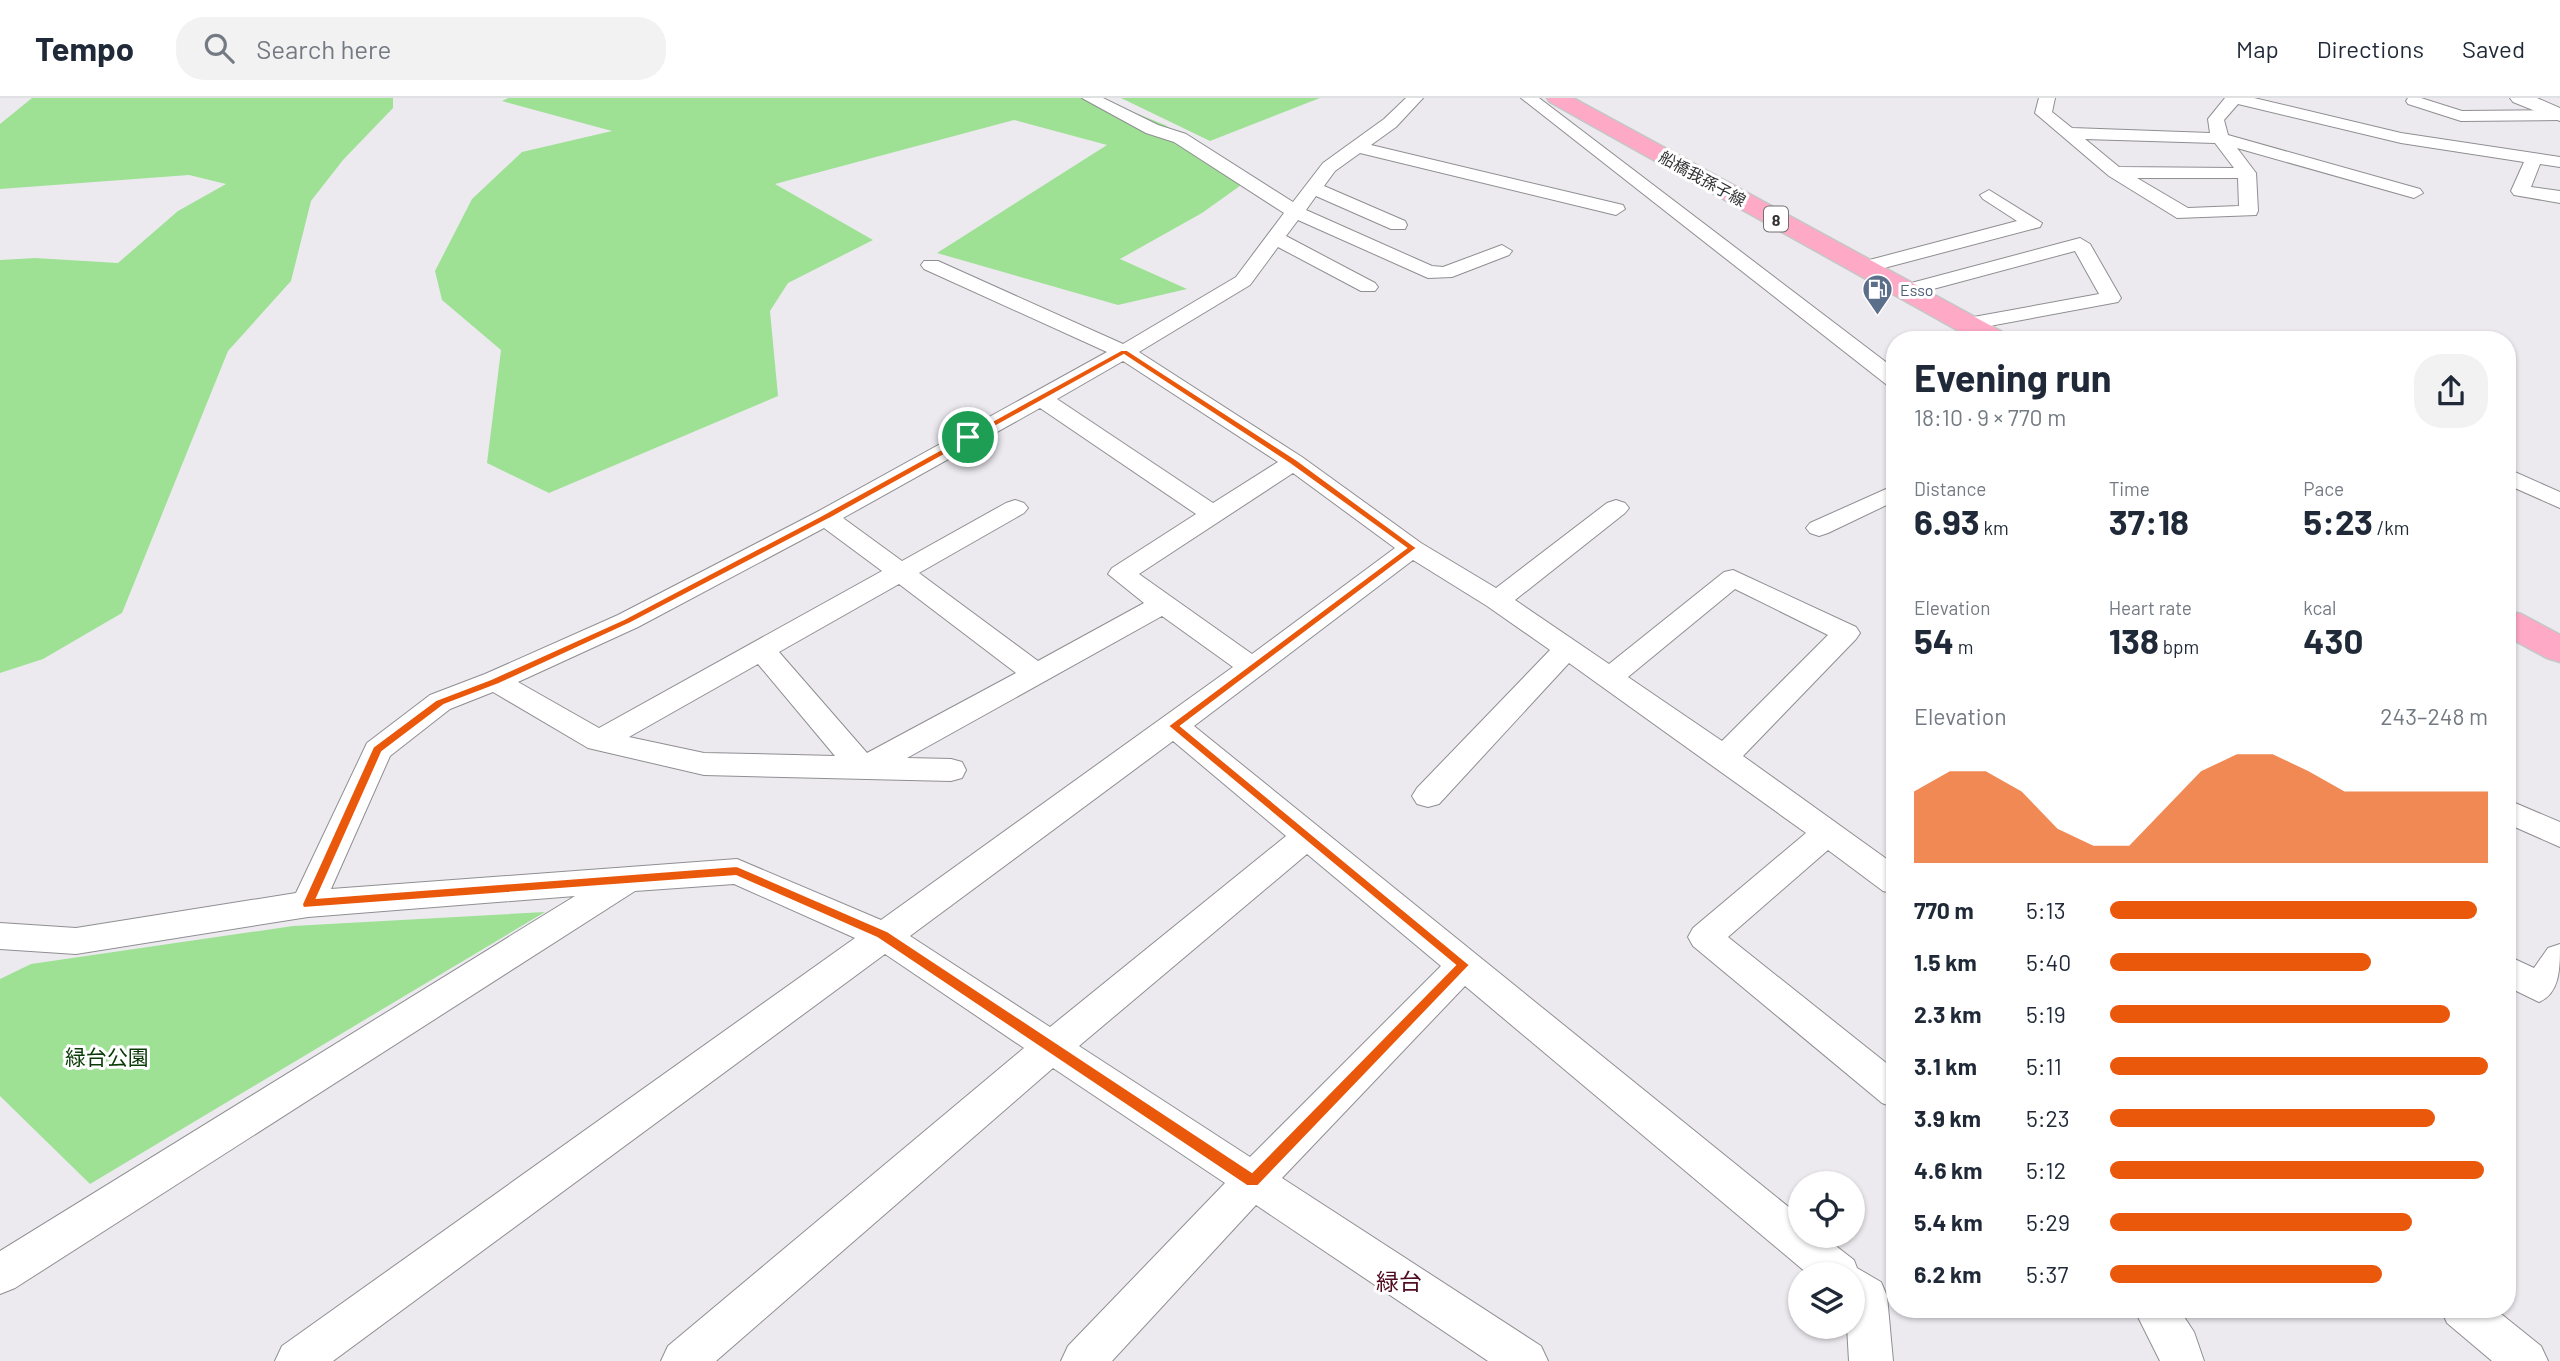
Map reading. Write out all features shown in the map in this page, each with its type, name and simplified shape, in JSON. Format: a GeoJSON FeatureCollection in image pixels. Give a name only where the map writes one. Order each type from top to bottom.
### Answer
{"type":"FeatureCollection","features":[{"type":"Feature","properties":{"kind":"main road","name":"船橋我孫子線"},"geometry":{"type":"LineString","coordinates":[[1557,98],[1980,331]]}},
{"type":"Feature","properties":{"kind":"main road"},"geometry":{"type":"LineString","coordinates":[[2516,626],[2560,650]]}},
{"type":"Feature","properties":{"kind":"street"},"geometry":{"type":"LineString","coordinates":[[1090,98],[1152,129],[1180,138],[1295,212],[1428,272],[1446,273],[1502,251]]}},
{"type":"Feature","properties":{"kind":"street"},"geometry":{"type":"LineString","coordinates":[[308,904],[377,750],[440,702],[495,681],[628,621],[826,517],[1124,352],[1243,281],[1329,167],[1391,123],[1415,98]]}},
{"type":"Feature","properties":{"kind":"street"},"geometry":{"type":"LineString","coordinates":[[1529,98],[1886,373]]}},
{"type":"Feature","properties":{"kind":"street"},"geometry":{"type":"LineString","coordinates":[[2047,98],[2043,113],[2115,172],[2184,214],[2249,211],[2247,173],[2220,138],[2216,119],[2234,98],[2401,138],[2560,162]]}},
{"type":"Feature","properties":{"kind":"street"},"geometry":{"type":"LineString","coordinates":[[2520,98],[2560,115]]}},
{"type":"Feature","properties":{"kind":"street"},"geometry":{"type":"LineString","coordinates":[[2414,101],[2461,116],[2560,115]]}},
{"type":"Feature","properties":{"kind":"street"},"geometry":{"type":"LineString","coordinates":[[2067,133],[2220,138],[2414,193]]}},
{"type":"Feature","properties":{"kind":"street"},"geometry":{"type":"LineString","coordinates":[[1357,147],[1616,209]]}},
{"type":"Feature","properties":{"kind":"street"},"geometry":{"type":"LineString","coordinates":[[2533,159],[2521,191],[2560,197]]}},
{"type":"Feature","properties":{"kind":"street"},"geometry":{"type":"LineString","coordinates":[[2115,172],[2247,173]]}},
{"type":"Feature","properties":{"kind":"street"},"geometry":{"type":"LineString","coordinates":[[1313,188],[1398,225]]}},
{"type":"Feature","properties":{"kind":"street"},"geometry":{"type":"LineString","coordinates":[[1865,267],[2033,223],[1989,195]]}},
{"type":"Feature","properties":{"kind":"street"},"geometry":{"type":"LineString","coordinates":[[1275,238],[1368,287]]}},
{"type":"Feature","properties":{"kind":"street"},"geometry":{"type":"LineString","coordinates":[[1906,290],[2080,244],[2111,298],[1968,324]]}},
{"type":"Feature","properties":{"kind":"street"},"geometry":{"type":"LineString","coordinates":[[931,265],[1124,352],[1293,462],[1412,548],[1497,600],[1724,757],[1827,832],[1886,869]]}},
{"type":"Feature","properties":{"kind":"street"},"geometry":{"type":"LineString","coordinates":[[1039,397],[1213,514]]}},
{"type":"Feature","properties":{"kind":"street"},"geometry":{"type":"LineString","coordinates":[[1252,667],[1121,574],[1293,462]]}},
{"type":"Feature","properties":{"kind":"street"},"geometry":{"type":"LineString","coordinates":[[2516,480],[2559,500]]}},
{"type":"Feature","properties":{"kind":"street"},"geometry":{"type":"LineString","coordinates":[[1819,527],[1886,496]]}},
{"type":"Feature","properties":{"kind":"street"},"geometry":{"type":"LineString","coordinates":[[599,741],[1015,508]]}},
{"type":"Feature","properties":{"kind":"street"},"geometry":{"type":"LineString","coordinates":[[1497,600],[1616,508]]}},
{"type":"Feature","properties":{"kind":"street"},"geometry":{"type":"LineString","coordinates":[[826,517],[1037,674]]}},
{"type":"Feature","properties":{"kind":"street"},"geometry":{"type":"LineString","coordinates":[[297,1361],[1174,726],[1412,548]]}},
{"type":"Feature","properties":{"kind":"street"},"geometry":{"type":"LineString","coordinates":[[1609,678],[1733,578],[1846,633],[1724,757]]}},
{"type":"Feature","properties":{"kind":"street"},"geometry":{"type":"LineString","coordinates":[[863,769],[1163,604]]}},
{"type":"Feature","properties":{"kind":"street"},"geometry":{"type":"LineString","coordinates":[[1428,796],[1567,649]]}},
{"type":"Feature","properties":{"kind":"street"},"geometry":{"type":"LineString","coordinates":[[761,650],[863,769]]}},
{"type":"Feature","properties":{"kind":"street"},"geometry":{"type":"LineString","coordinates":[[495,681],[599,741],[704,764],[951,770]]}},
{"type":"Feature","properties":{"kind":"street"},"geometry":{"type":"LineString","coordinates":[[1174,726],[1824,1262]]}},
{"type":"Feature","properties":{"kind":"street"},"geometry":{"type":"LineString","coordinates":[[2516,815],[2560,835]]}},
{"type":"Feature","properties":{"kind":"street"},"geometry":{"type":"LineString","coordinates":[[1827,832],[1705,937],[1886,1085]]}},
{"type":"Feature","properties":{"kind":"street"},"geometry":{"type":"LineString","coordinates":[[683,1361],[1052,1047],[1307,836]]}},
{"type":"Feature","properties":{"kind":"street"},"geometry":{"type":"LineString","coordinates":[[0,936],[76,941],[308,904],[737,871],[882,935],[1526,1361]]}},
{"type":"Feature","properties":{"kind":"street"},"geometry":{"type":"LineString","coordinates":[[0,1274],[630,878]]}},
{"type":"Feature","properties":{"kind":"street"},"geometry":{"type":"LineString","coordinates":[[2516,975],[2539,988],[2560,958]]}},
{"type":"Feature","properties":{"kind":"street"},"geometry":{"type":"LineString","coordinates":[[1092,1358],[1253,1181],[1464,965]]}},
{"type":"Feature","properties":{"kind":"street"},"geometry":{"type":"LineString","coordinates":[[1865,1295],[1871,1361]]}},
{"type":"Feature","properties":{"kind":"street"},"geometry":{"type":"LineString","coordinates":[[2161,1318],[2179,1347],[2182,1361]]}},
{"type":"Feature","properties":{"kind":"street"},"geometry":{"type":"LineString","coordinates":[[2473,1318],[2526,1361]]}},
{"type":"Feature","properties":{"kind":"green space"},"geometry":{"type":"Polygon","coordinates":[[[32,98],[393,98],[393,108],[343,160],[311,201],[291,281],[228,351],[122,613],[43,659],[0,673],[0,260],[35,258],[118,263],[178,211],[226,184],[189,175],[0,189],[0,124],[32,98]]]}},
{"type":"Feature","properties":{"kind":"green space"},"geometry":{"type":"Polygon","coordinates":[[[508,98],[1099,98],[1165,125],[1251,178],[1202,213],[1120,259],[1187,289],[1118,305],[937,253],[1107,145],[1014,120],[775,184],[873,240],[788,283],[770,311],[778,396],[549,493],[487,463],[501,350],[442,300],[435,271],[472,199],[522,152],[612,131],[502,101],[508,98]]]}},
{"type":"Feature","properties":{"kind":"green space"},"geometry":{"type":"Polygon","coordinates":[[[1121,98],[1320,98],[1210,141],[1121,98]]]}},
{"type":"Feature","properties":{"kind":"green space","name":"緑台公園"},"geometry":{"type":"Polygon","coordinates":[[[545,912],[90,1184],[0,1096],[0,979],[31,964],[293,926],[545,912]]]}},
{"type":"Feature","properties":{"kind":"place","name":"Esso"},"geometry":{"type":"Point","coordinates":[1877,316]}},
{"type":"Feature","properties":{"kind":"district","name":"緑台"},"geometry":{"type":"Point","coordinates":[1399,1281]}},
{"type":"Feature","properties":{"kind":"route"},"geometry":{"type":"LineString","coordinates":[[1124,352],[1293,462],[1412,548],[1174,726],[1464,965],[1253,1181],[882,935],[737,871],[308,904],[377,750],[440,702],[495,681],[628,621],[826,517],[968,437],[1124,352]]}}]}
